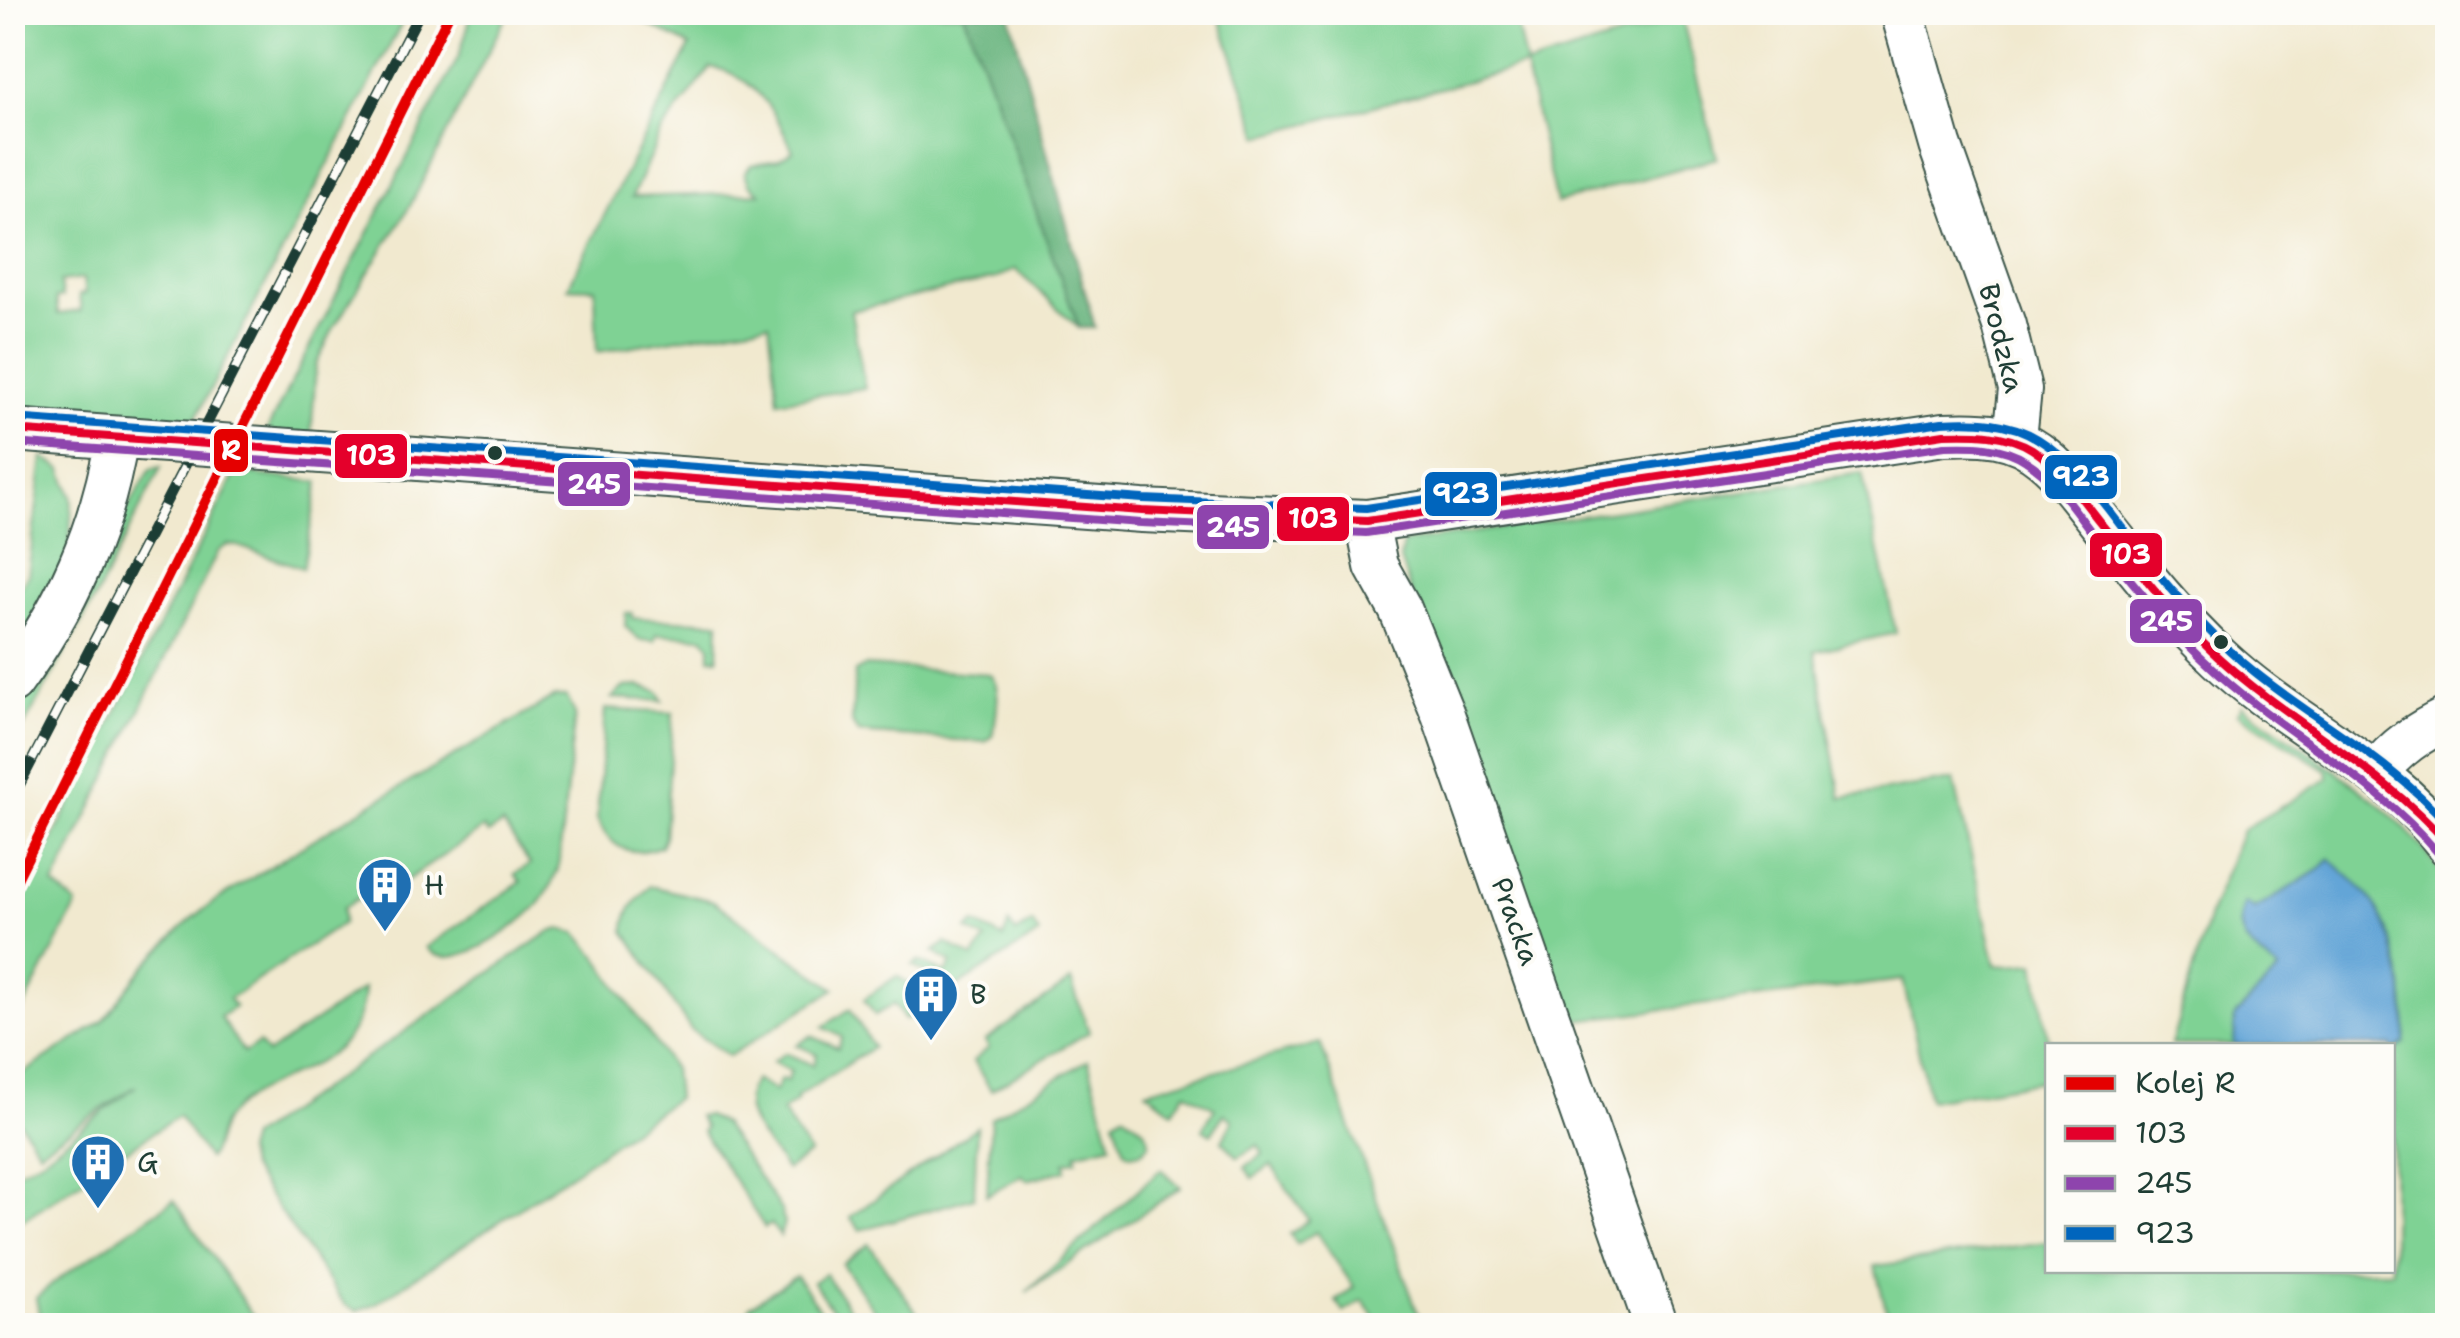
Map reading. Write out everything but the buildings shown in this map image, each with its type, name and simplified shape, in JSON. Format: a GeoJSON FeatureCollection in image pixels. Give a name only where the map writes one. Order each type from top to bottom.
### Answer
{"type":"FeatureCollection","features":[{"type":"Feature","properties":{"kind":"street","name":"Brodzka"},"geometry":{"type":"LineString","coordinates":[[1902,12],[1940,144],[2006,329],[2020,389],[2015,439]]}},
{"type":"Feature","properties":{"kind":"street"},"geometry":{"type":"LineString","coordinates":[[12,430],[1142,511],[1366,521],[1944,434],[1985,432],[2015,439],[2045,459],[2220,659],[2251,686],[2376,773],[2431,823],[2448,845]]}},
{"type":"Feature","properties":{"kind":"street"},"geometry":{"type":"LineString","coordinates":[[12,682],[64,602],[83,563],[107,493],[118,438]]}},
{"type":"Feature","properties":{"kind":"street","name":"Pracka"},"geometry":{"type":"LineString","coordinates":[[1366,521],[1376,566],[1400,609],[1443,714],[1656,1326]]}},
{"type":"Feature","properties":{"kind":"street"},"geometry":{"type":"LineString","coordinates":[[2376,773],[2391,754],[2420,732],[2448,718]]}},
{"type":"Feature","properties":{"kind":"green space"},"geometry":{"type":"Polygon","coordinates":[[[12,13],[407,13],[191,427],[13,415],[12,13]],[[83,279],[60,282],[58,314],[81,311],[79,295],[85,294],[83,279]]]}},
{"type":"Feature","properties":{"kind":"green space"},"geometry":{"type":"Polygon","coordinates":[[[472,13],[508,13],[410,206],[334,327],[316,365],[311,437],[264,436],[459,56],[472,13]]]}},
{"type":"Feature","properties":{"kind":"green space"},"geometry":{"type":"Polygon","coordinates":[[[627,13],[964,13],[1079,328],[1015,269],[997,278],[851,311],[865,388],[778,401],[769,323],[597,352],[595,288],[568,287],[690,46],[627,13]],[[711,67],[662,131],[632,197],[760,193],[749,184],[745,173],[751,165],[777,160],[793,151],[762,98],[726,71],[711,67]]]}},
{"type":"Feature","properties":{"kind":"green space"},"geometry":{"type":"Polygon","coordinates":[[[964,13],[1009,13],[1095,328],[1079,328],[964,13]]]}},
{"type":"Feature","properties":{"kind":"green space"},"geometry":{"type":"Polygon","coordinates":[[[1218,13],[1514,13],[1526,66],[1682,18],[1717,158],[1556,203],[1525,66],[1260,136],[1218,13]]]}},
{"type":"Feature","properties":{"kind":"green space"},"geometry":{"type":"Polygon","coordinates":[[[43,457],[62,469],[72,497],[69,563],[13,661],[13,598],[28,575],[43,457]]]}},
{"type":"Feature","properties":{"kind":"green space"},"geometry":{"type":"Polygon","coordinates":[[[161,467],[95,598],[13,746],[13,700],[151,469],[161,467]]]}},
{"type":"Feature","properties":{"kind":"green space"},"geometry":{"type":"Polygon","coordinates":[[[236,472],[319,482],[303,568],[238,546],[227,545],[218,551],[54,885],[77,905],[13,1028],[13,918],[236,472]]]}},
{"type":"Feature","properties":{"kind":"green space"},"geometry":{"type":"Polygon","coordinates":[[[1862,473],[1896,633],[1815,651],[1841,798],[1954,780],[1996,966],[2035,963],[2049,1043],[2045,1043],[2045,1080],[1929,1100],[1903,980],[1562,1022],[1400,560],[1403,543],[1862,473]]]}},
{"type":"Feature","properties":{"kind":"green space"},"geometry":{"type":"Polygon","coordinates":[[[626,613],[632,613],[632,618],[719,622],[718,658],[710,658],[710,646],[704,637],[657,634],[655,641],[639,640],[625,626],[626,613]]]}},
{"type":"Feature","properties":{"kind":"green space"},"geometry":{"type":"Polygon","coordinates":[[[866,666],[989,674],[997,695],[993,736],[985,742],[858,733],[852,723],[855,672],[866,666]]]}},
{"type":"Feature","properties":{"kind":"green space"},"geometry":{"type":"Polygon","coordinates":[[[640,686],[659,692],[663,701],[612,698],[624,687],[640,686]]]}},
{"type":"Feature","properties":{"kind":"green space"},"geometry":{"type":"Polygon","coordinates":[[[555,697],[567,697],[575,714],[558,869],[545,896],[530,913],[501,935],[467,953],[436,955],[426,947],[521,882],[515,874],[530,864],[503,824],[488,834],[484,828],[373,903],[359,898],[343,908],[343,923],[229,999],[235,1007],[220,1017],[244,1053],[259,1043],[267,1054],[364,988],[359,1017],[347,1038],[331,1054],[246,1099],[227,1116],[208,1159],[178,1116],[21,1221],[13,1210],[13,1173],[43,1158],[136,1086],[39,1151],[13,1112],[13,1080],[103,1021],[144,967],[188,922],[215,901],[555,697]]]}},
{"type":"Feature","properties":{"kind":"green space"},"geometry":{"type":"Polygon","coordinates":[[[2242,705],[2354,784],[2406,829],[2448,883],[2447,1325],[1890,1325],[1875,1266],[2045,1242],[2045,1273],[2395,1273],[2395,1050],[2405,1043],[2330,859],[2255,910],[2245,903],[2280,971],[2235,1016],[2234,1043],[2172,1043],[2209,915],[2242,830],[2328,779],[2327,770],[2238,713],[2242,705]]]}},
{"type":"Feature","properties":{"kind":"green space"},"geometry":{"type":"Polygon","coordinates":[[[605,709],[673,713],[665,837],[661,846],[650,850],[622,848],[608,837],[597,819],[605,709]]]}},
{"type":"Feature","properties":{"kind":"green space"},"geometry":{"type":"Polygon","coordinates":[[[650,886],[713,901],[835,989],[729,1056],[691,1030],[625,931],[629,911],[650,886]]]}},
{"type":"Feature","properties":{"kind":"green space"},"geometry":{"type":"Polygon","coordinates":[[[1032,923],[1039,934],[905,1020],[894,1004],[875,1015],[864,999],[897,976],[921,992],[938,981],[913,965],[918,961],[946,973],[952,963],[933,952],[946,943],[973,958],[986,940],[967,930],[975,924],[1003,938],[1009,924],[1016,933],[1032,923]]]}},
{"type":"Feature","properties":{"kind":"green space"},"geometry":{"type":"Polygon","coordinates":[[[560,929],[577,933],[598,958],[673,1069],[676,1098],[578,1169],[375,1304],[357,1311],[345,1305],[249,1167],[246,1152],[250,1138],[548,933],[560,929]]]}},
{"type":"Feature","properties":{"kind":"green space"},"geometry":{"type":"Polygon","coordinates":[[[1071,981],[1089,1032],[991,1090],[973,1061],[989,1048],[985,1041],[1071,981]]]}},
{"type":"Feature","properties":{"kind":"green space"},"geometry":{"type":"Polygon","coordinates":[[[850,1009],[873,1047],[782,1111],[810,1154],[786,1170],[754,1126],[747,1103],[749,1092],[755,1080],[775,1091],[781,1079],[787,1081],[791,1071],[772,1062],[785,1053],[813,1065],[817,1054],[797,1045],[811,1036],[838,1048],[842,1037],[823,1027],[850,1009]]]}},
{"type":"Feature","properties":{"kind":"green space"},"geometry":{"type":"Polygon","coordinates":[[[1320,1043],[1422,1325],[1380,1325],[1363,1300],[1344,1312],[1336,1301],[1354,1287],[1316,1232],[1297,1244],[1290,1234],[1309,1220],[1271,1165],[1252,1178],[1245,1167],[1263,1154],[1258,1145],[1238,1157],[1222,1141],[1233,1120],[1224,1114],[1211,1134],[1203,1129],[1215,1108],[1185,1092],[1173,1111],[1146,1091],[1320,1043]]]}},
{"type":"Feature","properties":{"kind":"green space"},"geometry":{"type":"Polygon","coordinates":[[[1088,1060],[1111,1144],[1076,1153],[1077,1159],[1065,1162],[1066,1170],[1027,1180],[1022,1175],[987,1195],[991,1118],[1088,1060]]]}},
{"type":"Feature","properties":{"kind":"green space"},"geometry":{"type":"Polygon","coordinates":[[[1123,1114],[1147,1134],[1149,1144],[1141,1152],[1125,1151],[1114,1120],[1123,1114]]]}},
{"type":"Feature","properties":{"kind":"green space"},"geometry":{"type":"Polygon","coordinates":[[[698,1116],[722,1123],[781,1210],[784,1223],[780,1236],[771,1224],[765,1228],[702,1131],[705,1128],[698,1116]]]}},
{"type":"Feature","properties":{"kind":"green space"},"geometry":{"type":"Polygon","coordinates":[[[977,1127],[974,1197],[860,1230],[850,1217],[977,1127]]]}},
{"type":"Feature","properties":{"kind":"green space"},"geometry":{"type":"Polygon","coordinates":[[[1161,1169],[1181,1187],[1026,1292],[1161,1169]]]}},
{"type":"Feature","properties":{"kind":"green space"},"geometry":{"type":"Polygon","coordinates":[[[174,1200],[259,1325],[41,1325],[36,1298],[174,1200]]]}},
{"type":"Feature","properties":{"kind":"green space"},"geometry":{"type":"Polygon","coordinates":[[[869,1244],[918,1315],[903,1325],[884,1325],[842,1264],[869,1244]]]}},
{"type":"Feature","properties":{"kind":"green space"},"geometry":{"type":"Polygon","coordinates":[[[825,1274],[860,1325],[842,1325],[813,1282],[825,1274]]]}},
{"type":"Feature","properties":{"kind":"green space"},"geometry":{"type":"Polygon","coordinates":[[[796,1276],[830,1325],[744,1325],[750,1306],[796,1276]]]}},
{"type":"Feature","properties":{"kind":"water"},"geometry":{"type":"Polygon","coordinates":[[[2330,859],[2370,898],[2387,929],[2403,988],[2406,1027],[2405,1043],[2395,1050],[2395,1043],[2234,1043],[2235,1016],[2279,971],[2243,935],[2241,915],[2245,903],[2255,909],[2319,870],[2330,859]]]}},
{"type":"Feature","properties":{"kind":"railway"},"geometry":{"type":"LineString","coordinates":[[12,799],[420,12]]}},
{"type":"Feature","properties":{"kind":"rail line","name":"R"},"geometry":{"type":"LineString","coordinates":[[12,889],[450,12]]}},
{"type":"Feature","properties":{"kind":"transit line","name":"923"},"geometry":{"type":"LineString","coordinates":[[13,418],[1143,499],[1366,508],[1942,422],[1992,423],[2027,433],[2055,451],[2086,482],[2179,597],[2229,649],[2280,692],[2404,782],[2448,825]]}},
{"type":"Feature","properties":{"kind":"transit line","name":"103"},"geometry":{"type":"LineString","coordinates":[[12,430],[1142,511],[1367,521],[1944,434],[2001,437],[2032,449],[2060,473],[2156,592],[2219,658],[2395,792],[2448,844]]}},
{"type":"Feature","properties":{"kind":"transit line","name":"245"},"geometry":{"type":"LineString","coordinates":[[12,443],[1141,523],[1366,533],[1945,446],[1987,447],[2017,456],[2045,476],[2193,650],[2266,713],[2385,801],[2438,853]]}},
{"type":"Feature","properties":{"kind":"place","name":"H"},"geometry":{"type":"Point","coordinates":[385,934]}},
{"type":"Feature","properties":{"kind":"place","name":"B"},"geometry":{"type":"Point","coordinates":[931,1043]}},
{"type":"Feature","properties":{"kind":"place","name":"G"},"geometry":{"type":"Point","coordinates":[98,1211]}}]}
